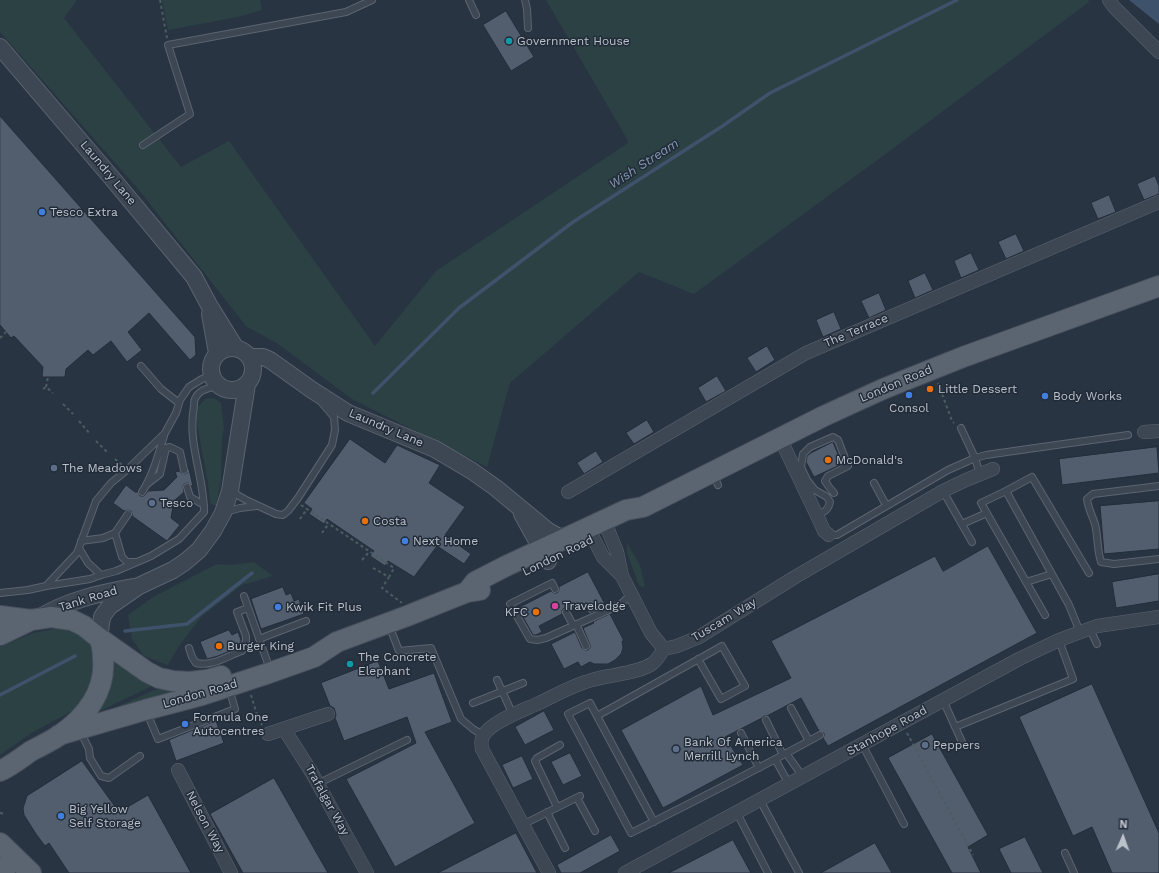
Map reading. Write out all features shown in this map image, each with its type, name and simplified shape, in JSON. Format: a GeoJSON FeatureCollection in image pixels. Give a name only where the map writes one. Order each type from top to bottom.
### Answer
{"type":"FeatureCollection","features":[{"type":"Feature","properties":{"kind":"main road","name":"London Road"},"geometry":{"type":"LineString","coordinates":[[0,616],[72,620],[84,626],[147,672],[159,678],[190,682],[207,680],[309,646],[337,642],[467,592],[491,588],[545,555],[570,536],[598,530],[634,518],[643,507],[716,479],[780,438],[824,416],[906,379],[1159,286]]}},
{"type":"Feature","properties":{"kind":"main road","name":"London Road"},"geometry":{"type":"LineString","coordinates":[[545,555],[598,530]]}},
{"type":"Feature","properties":{"kind":"main road"},"geometry":{"type":"LineString","coordinates":[[0,635],[35,619]]}},
{"type":"Feature","properties":{"kind":"main road"},"geometry":{"type":"LineString","coordinates":[[3,773],[47,742],[60,736],[77,721],[93,702],[103,677],[104,663],[99,638]]}},
{"type":"Feature","properties":{"kind":"main road","name":"London Road"},"geometry":{"type":"LineString","coordinates":[[60,736],[80,730],[148,716],[230,692],[314,657],[337,642]]}},
{"type":"Feature","properties":{"kind":"main road"},"geometry":{"type":"LineString","coordinates":[[0,843],[31,873]]}},
{"type":"Feature","properties":{"kind":"main road"},"geometry":{"type":"LineString","coordinates":[[0,868],[6,873]]}},
{"type":"Feature","properties":{"kind":"street"},"geometry":{"type":"LineString","coordinates":[[1109,0],[1114,7],[1159,52]]}},
{"type":"Feature","properties":{"kind":"street","name":"Laundry Lane"},"geometry":{"type":"LineString","coordinates":[[0,47],[194,277],[209,305],[235,347]]}},
{"type":"Feature","properties":{"kind":"street","name":"The Terrace"},"geometry":{"type":"LineString","coordinates":[[568,492],[806,353],[1159,202]]}},
{"type":"Feature","properties":{"kind":"street","name":"Laundry Lane"},"geometry":{"type":"LineString","coordinates":[[209,305],[217,353]]}},
{"type":"Feature","properties":{"kind":"street"},"geometry":{"type":"LineString","coordinates":[[228,347],[235,347],[246,352],[253,364],[251,378],[247,384],[236,390],[220,384],[210,370],[213,358],[217,353],[228,347]]}},
{"type":"Feature","properties":{"kind":"street","name":"Laundry Lane"},"geometry":{"type":"LineString","coordinates":[[250,357],[263,357],[270,360],[312,390],[348,413],[434,449],[472,471],[496,488],[548,531],[559,537],[570,536]]}},
{"type":"Feature","properties":{"kind":"street","name":"Tank Road"},"geometry":{"type":"LineString","coordinates":[[220,384],[235,412],[236,455]]}},
{"type":"Feature","properties":{"kind":"street","name":"Tank Road"},"geometry":{"type":"LineString","coordinates":[[99,638],[102,617],[117,600],[139,586],[173,570],[185,562],[199,550],[213,532],[223,514],[230,491],[247,384]]}},
{"type":"Feature","properties":{"kind":"street"},"geometry":{"type":"LineString","coordinates":[[1144,432],[1159,431]]}},
{"type":"Feature","properties":{"kind":"street"},"geometry":{"type":"LineString","coordinates":[[780,438],[824,531],[829,535]]}},
{"type":"Feature","properties":{"kind":"street","name":"Tuscam Way"},"geometry":{"type":"LineString","coordinates":[[664,649],[699,637],[794,577],[943,491],[993,469]]}},
{"type":"Feature","properties":{"kind":"street","name":"Laundry Lane"},"geometry":{"type":"LineString","coordinates":[[519,508],[545,555]]}},
{"type":"Feature","properties":{"kind":"street"},"geometry":{"type":"LineString","coordinates":[[549,873],[482,749],[481,741],[483,735],[494,725],[513,715],[565,689],[584,682],[640,670],[654,663],[664,649],[651,633],[622,576],[603,557],[598,530]]}},
{"type":"Feature","properties":{"kind":"street","name":"Tank Road"},"geometry":{"type":"LineString","coordinates":[[35,619],[61,606],[73,602],[107,592],[139,586]]}},
{"type":"Feature","properties":{"kind":"street","name":"Stanhope Road"},"geometry":{"type":"LineString","coordinates":[[625,873],[647,868],[760,800],[1019,659],[1059,640],[1097,626],[1159,617]]}},
{"type":"Feature","properties":{"kind":"street"},"geometry":{"type":"LineString","coordinates":[[268,734],[328,714]]}},
{"type":"Feature","properties":{"kind":"street","name":"Trafalgar Way"},"geometry":{"type":"LineString","coordinates":[[284,729],[318,784],[367,873]]}},
{"type":"Feature","properties":{"kind":"street","name":"Nelson Way"},"geometry":{"type":"LineString","coordinates":[[178,770],[231,873]]}},
{"type":"Feature","properties":{"kind":"lane"},"geometry":{"type":"LineString","coordinates":[[143,145],[190,114],[168,45],[346,12],[372,0]]}},
{"type":"Feature","properties":{"kind":"lane"},"geometry":{"type":"LineString","coordinates":[[468,0],[476,15]]}},
{"type":"Feature","properties":{"kind":"lane"},"geometry":{"type":"LineString","coordinates":[[525,0],[528,28]]}},
{"type":"Feature","properties":{"kind":"lane"},"geometry":{"type":"LineString","coordinates":[[141,366],[161,389],[179,403]]}},
{"type":"Feature","properties":{"kind":"lane"},"geometry":{"type":"LineString","coordinates":[[142,492],[158,458],[165,433],[176,413],[179,403],[189,387],[202,379],[220,384]]}},
{"type":"Feature","properties":{"kind":"lane"},"geometry":{"type":"LineString","coordinates":[[0,593],[28,590],[90,579],[138,562],[179,539],[204,512],[204,496],[193,442],[192,418],[196,397],[206,388],[220,384]]}},
{"type":"Feature","properties":{"kind":"lane"},"geometry":{"type":"LineString","coordinates":[[230,491],[276,514],[283,515],[288,511],[332,446],[334,417],[312,390]]}},
{"type":"Feature","properties":{"kind":"lane"},"geometry":{"type":"LineString","coordinates":[[961,428],[975,458],[980,474]]}},
{"type":"Feature","properties":{"kind":"lane"},"geometry":{"type":"LineString","coordinates":[[46,586],[77,553],[96,501],[111,483],[127,470],[165,433]]}},
{"type":"Feature","properties":{"kind":"lane"},"geometry":{"type":"LineString","coordinates":[[829,535],[837,535],[948,470],[975,458],[986,455],[1128,435]]}},
{"type":"Feature","properties":{"kind":"lane"},"geometry":{"type":"LineString","coordinates":[[816,515],[828,508],[830,502],[827,497],[815,490],[807,480],[802,467],[803,454],[810,446],[833,437],[838,440],[848,466],[828,476],[825,481],[834,494]]}},
{"type":"Feature","properties":{"kind":"lane"},"geometry":{"type":"LineString","coordinates":[[146,485],[160,474],[166,448],[170,447],[180,452],[184,470]]}},
{"type":"Feature","properties":{"kind":"lane"},"geometry":{"type":"LineString","coordinates":[[1045,615],[981,503],[1032,477],[1089,573]]}},
{"type":"Feature","properties":{"kind":"lane"},"geometry":{"type":"LineString","coordinates":[[874,484],[886,505]]}},
{"type":"Feature","properties":{"kind":"lane"},"geometry":{"type":"LineString","coordinates":[[1159,486],[1093,494],[1087,499],[1088,507],[1095,524],[1098,555],[1101,562],[1114,564],[1159,559]]}},
{"type":"Feature","properties":{"kind":"lane"},"geometry":{"type":"LineString","coordinates":[[188,487],[190,496],[197,502],[204,505]]}},
{"type":"Feature","properties":{"kind":"lane"},"geometry":{"type":"LineString","coordinates":[[943,491],[972,542]]}},
{"type":"Feature","properties":{"kind":"lane"},"geometry":{"type":"LineString","coordinates":[[1006,491],[1070,605],[1085,630],[1097,644]]}},
{"type":"Feature","properties":{"kind":"lane"},"geometry":{"type":"LineString","coordinates":[[223,514],[240,508],[258,506]]}},
{"type":"Feature","properties":{"kind":"lane"},"geometry":{"type":"LineString","coordinates":[[962,524],[987,513]]}},
{"type":"Feature","properties":{"kind":"lane"},"geometry":{"type":"LineString","coordinates":[[81,541],[103,538],[115,533],[128,514]]}},
{"type":"Feature","properties":{"kind":"lane"},"geometry":{"type":"LineString","coordinates":[[115,533],[122,557],[127,562],[138,562]]}},
{"type":"Feature","properties":{"kind":"lane"},"geometry":{"type":"LineString","coordinates":[[79,548],[88,564],[101,575]]}},
{"type":"Feature","properties":{"kind":"lane"},"geometry":{"type":"LineString","coordinates":[[1026,582],[1052,574]]}},
{"type":"Feature","properties":{"kind":"lane"},"geometry":{"type":"LineString","coordinates":[[555,589],[552,583],[510,604],[530,639],[537,640],[546,638],[613,608],[622,603],[631,594]]}},
{"type":"Feature","properties":{"kind":"lane"},"geometry":{"type":"LineString","coordinates":[[244,596],[267,661]]}},
{"type":"Feature","properties":{"kind":"lane"},"geometry":{"type":"LineString","coordinates":[[189,648],[192,658],[196,664],[201,665],[206,665],[242,651],[246,641],[246,636],[242,621],[237,612],[248,608]]}},
{"type":"Feature","properties":{"kind":"lane"},"geometry":{"type":"LineString","coordinates":[[566,612],[586,646]]}},
{"type":"Feature","properties":{"kind":"lane"},"geometry":{"type":"LineString","coordinates":[[259,639],[306,621]]}},
{"type":"Feature","properties":{"kind":"lane"},"geometry":{"type":"LineString","coordinates":[[389,623],[399,651],[431,648],[461,719],[483,735]]}},
{"type":"Feature","properties":{"kind":"lane"},"geometry":{"type":"LineString","coordinates":[[955,728],[1074,678],[1059,640]]}},
{"type":"Feature","properties":{"kind":"lane"},"geometry":{"type":"LineString","coordinates":[[597,716],[698,659],[722,646],[745,686],[721,699],[698,659]]}},
{"type":"Feature","properties":{"kind":"lane"},"geometry":{"type":"LineString","coordinates":[[496,680],[513,715]]}},
{"type":"Feature","properties":{"kind":"lane"},"geometry":{"type":"LineString","coordinates":[[473,703],[524,683]]}},
{"type":"Feature","properties":{"kind":"lane"},"geometry":{"type":"LineString","coordinates":[[148,716],[158,739],[235,709],[230,692]]}},
{"type":"Feature","properties":{"kind":"lane"},"geometry":{"type":"LineString","coordinates":[[943,700],[962,742]]}},
{"type":"Feature","properties":{"kind":"lane"},"geometry":{"type":"LineString","coordinates":[[654,822],[590,703],[568,714],[631,833],[654,822],[759,768],[820,734]]}},
{"type":"Feature","properties":{"kind":"lane"},"geometry":{"type":"LineString","coordinates":[[792,708],[809,741]]}},
{"type":"Feature","properties":{"kind":"lane"},"geometry":{"type":"LineString","coordinates":[[766,720],[785,754],[802,777]]}},
{"type":"Feature","properties":{"kind":"lane"},"geometry":{"type":"LineString","coordinates":[[80,730],[89,749],[90,758],[101,776],[109,778],[140,756]]}},
{"type":"Feature","properties":{"kind":"lane"},"geometry":{"type":"LineString","coordinates":[[741,733],[759,768]]}},
{"type":"Feature","properties":{"kind":"lane"},"geometry":{"type":"LineString","coordinates":[[318,784],[407,740]]}},
{"type":"Feature","properties":{"kind":"lane"},"geometry":{"type":"LineString","coordinates":[[862,744],[904,824]]}},
{"type":"Feature","properties":{"kind":"lane"},"geometry":{"type":"LineString","coordinates":[[557,807],[535,761],[537,758],[560,745]]}},
{"type":"Feature","properties":{"kind":"lane"},"geometry":{"type":"LineString","coordinates":[[775,759],[789,784]]}},
{"type":"Feature","properties":{"kind":"lane"},"geometry":{"type":"LineString","coordinates":[[522,825],[579,797],[595,831]]}},
{"type":"Feature","properties":{"kind":"lane"},"geometry":{"type":"LineString","coordinates":[[760,800],[799,873]]}},
{"type":"Feature","properties":{"kind":"lane"},"geometry":{"type":"LineString","coordinates":[[547,812],[565,848]]}},
{"type":"Feature","properties":{"kind":"lane"},"geometry":{"type":"LineString","coordinates":[[737,813],[768,873]]}},
{"type":"Feature","properties":{"kind":"lane"},"geometry":{"type":"LineString","coordinates":[[1065,853],[1074,873]]}},
{"type":"Feature","properties":{"kind":"path"},"geometry":{"type":"LineString","coordinates":[[160,0],[168,45]]}},
{"type":"Feature","properties":{"kind":"path"},"geometry":{"type":"LineString","coordinates":[[0,338],[6,332]]}},
{"type":"Feature","properties":{"kind":"path"},"geometry":{"type":"LineString","coordinates":[[43,389],[46,387],[48,377]]}},
{"type":"Feature","properties":{"kind":"path"},"geometry":{"type":"LineString","coordinates":[[936,378],[952,421],[961,428]]}},
{"type":"Feature","properties":{"kind":"path"},"geometry":{"type":"LineString","coordinates":[[46,387],[53,393]]}},
{"type":"Feature","properties":{"kind":"path"},"geometry":{"type":"LineString","coordinates":[[63,404],[73,414]]}},
{"type":"Feature","properties":{"kind":"path"},"geometry":{"type":"LineString","coordinates":[[79,421],[90,434]]}},
{"type":"Feature","properties":{"kind":"path"},"geometry":{"type":"LineString","coordinates":[[96,441],[107,452]]}},
{"type":"Feature","properties":{"kind":"path"},"geometry":{"type":"LineString","coordinates":[[115,459],[124,467]]}},
{"type":"Feature","properties":{"kind":"path"},"geometry":{"type":"LineString","coordinates":[[300,518],[307,509],[319,515],[394,568],[382,588],[404,605]]}},
{"type":"Feature","properties":{"kind":"path"},"geometry":{"type":"LineString","coordinates":[[322,532],[329,523]]}},
{"type":"Feature","properties":{"kind":"path"},"geometry":{"type":"LineString","coordinates":[[362,560],[369,551]]}},
{"type":"Feature","properties":{"kind":"path"},"geometry":{"type":"LineString","coordinates":[[372,568],[389,577]]}},
{"type":"Feature","properties":{"kind":"path"},"geometry":{"type":"LineString","coordinates":[[249,691],[258,718],[268,734]]}},
{"type":"Feature","properties":{"kind":"path"},"geometry":{"type":"LineString","coordinates":[[901,723],[973,855]]}},
{"type":"Feature","properties":{"kind":"path"},"geometry":{"type":"LineString","coordinates":[[0,813],[6,814]]}},
{"type":"Feature","properties":{"kind":"green space"},"geometry":{"type":"Polygon","coordinates":[[[0,0],[77,0],[64,18],[181,167],[229,141],[375,346],[436,271],[628,143],[546,0],[1088,0],[1089,2],[887,153],[694,294],[639,272],[510,383],[487,467],[352,399],[278,344],[246,326],[139,190],[0,32],[0,0]]]}},
{"type":"Feature","properties":{"kind":"green space"},"geometry":{"type":"Polygon","coordinates":[[[162,0],[260,0],[262,10],[238,17],[168,30],[162,0]]]}},
{"type":"Feature","properties":{"kind":"green space"},"geometry":{"type":"Polygon","coordinates":[[[214,398],[221,403],[224,428],[222,437],[221,480],[216,506],[210,503],[208,483],[196,419],[198,407],[205,399],[214,398]]]}},
{"type":"Feature","properties":{"kind":"green space"},"geometry":{"type":"Polygon","coordinates":[[[627,543],[640,565],[645,586],[641,587],[638,583],[627,553],[627,543]]]}},
{"type":"Feature","properties":{"kind":"green space"},"geometry":{"type":"Polygon","coordinates":[[[254,562],[273,576],[242,585],[202,616],[179,646],[168,665],[144,656],[132,639],[128,615],[153,597],[217,564],[230,565],[254,562]]]}},
{"type":"Feature","properties":{"kind":"green space"},"geometry":{"type":"Polygon","coordinates":[[[63,629],[76,632],[85,638],[93,649],[96,671],[87,696],[74,710],[33,732],[0,755],[0,647],[33,633],[63,629]]]}},
{"type":"Feature","properties":{"kind":"green space"},"geometry":{"type":"Polygon","coordinates":[[[113,659],[127,671],[151,684],[150,687],[102,710],[98,707],[107,690],[111,678],[113,659]]]}},
{"type":"Feature","properties":{"kind":"green space"},"geometry":{"type":"Polygon","coordinates":[[[161,687],[189,689],[112,711],[112,709],[154,690],[161,689],[161,687]]]}},
{"type":"Feature","properties":{"kind":"water"},"geometry":{"type":"Polygon","coordinates":[[[1129,0],[1159,0],[1159,24],[1129,0]]]}},
{"type":"Feature","properties":{"kind":"building","name":"Government House"},"geometry":{"type":"Polygon","coordinates":[[[506,11],[534,57],[511,71],[483,25],[506,11]]]}},
{"type":"Feature","properties":{"kind":"building","name":"Tesco Extra"},"geometry":{"type":"Polygon","coordinates":[[[0,116],[195,337],[196,355],[190,360],[149,313],[128,332],[142,350],[127,362],[111,341],[93,355],[88,350],[66,369],[65,377],[42,377],[43,367],[14,336],[11,338],[0,325],[0,116]]]}},
{"type":"Feature","properties":{"kind":"building"},"geometry":{"type":"Polygon","coordinates":[[[1155,176],[1159,186],[1159,194],[1144,200],[1137,184],[1155,176]]]}},
{"type":"Feature","properties":{"kind":"building"},"geometry":{"type":"Polygon","coordinates":[[[1109,195],[1116,212],[1098,219],[1091,203],[1109,195]]]}},
{"type":"Feature","properties":{"kind":"building"},"geometry":{"type":"Polygon","coordinates":[[[1016,234],[1024,251],[1006,259],[998,242],[1016,234]]]}},
{"type":"Feature","properties":{"kind":"building"},"geometry":{"type":"Polygon","coordinates":[[[971,253],[979,270],[961,278],[954,261],[971,253]]]}},
{"type":"Feature","properties":{"kind":"building"},"geometry":{"type":"Polygon","coordinates":[[[925,273],[933,290],[915,298],[908,281],[925,273]]]}},
{"type":"Feature","properties":{"kind":"building"},"geometry":{"type":"Polygon","coordinates":[[[879,293],[886,310],[869,318],[861,301],[879,293]]]}},
{"type":"Feature","properties":{"kind":"building"},"geometry":{"type":"Polygon","coordinates":[[[834,312],[841,329],[823,337],[816,320],[834,312]]]}},
{"type":"Feature","properties":{"kind":"building"},"geometry":{"type":"Polygon","coordinates":[[[767,346],[775,360],[756,372],[747,358],[767,346]]]}},
{"type":"Feature","properties":{"kind":"building"},"geometry":{"type":"Polygon","coordinates":[[[717,376],[726,391],[706,402],[698,388],[717,376]]]}},
{"type":"Feature","properties":{"kind":"building"},"geometry":{"type":"Polygon","coordinates":[[[647,420],[654,432],[634,444],[626,433],[647,420]]]}},
{"type":"Feature","properties":{"kind":"building"},"geometry":{"type":"Polygon","coordinates":[[[350,439],[385,463],[397,445],[440,465],[429,483],[465,507],[445,535],[471,554],[464,564],[437,546],[414,577],[388,561],[385,566],[370,556],[374,551],[327,519],[324,524],[309,514],[312,509],[304,503],[350,439]]]}},
{"type":"Feature","properties":{"kind":"building"},"geometry":{"type":"Polygon","coordinates":[[[833,442],[842,464],[814,477],[806,462],[807,456],[833,442]]]}},
{"type":"Feature","properties":{"kind":"building"},"geometry":{"type":"Polygon","coordinates":[[[1157,447],[1159,473],[1062,485],[1059,459],[1157,447]]]}},
{"type":"Feature","properties":{"kind":"building"},"geometry":{"type":"Polygon","coordinates":[[[596,451],[603,462],[584,474],[577,463],[596,451]]]}},
{"type":"Feature","properties":{"kind":"building"},"geometry":{"type":"Polygon","coordinates":[[[188,469],[193,486],[188,483],[184,484],[184,492],[174,501],[171,518],[180,525],[167,541],[132,516],[131,511],[124,511],[113,503],[126,485],[135,492],[138,492],[140,496],[144,496],[148,491],[164,490],[177,477],[175,472],[180,471],[181,473],[185,474],[187,473],[188,469]]]}},
{"type":"Feature","properties":{"kind":"building"},"geometry":{"type":"Polygon","coordinates":[[[1159,501],[1159,549],[1104,554],[1100,506],[1159,501]]]}},
{"type":"Feature","properties":{"kind":"building"},"geometry":{"type":"Polygon","coordinates":[[[988,546],[1037,633],[828,746],[823,738],[824,733],[819,731],[801,698],[725,737],[743,765],[663,808],[621,730],[701,686],[713,715],[791,678],[771,641],[935,556],[943,571],[988,546]]]}},
{"type":"Feature","properties":{"kind":"building"},"geometry":{"type":"Polygon","coordinates":[[[588,572],[606,606],[589,614],[583,603],[570,610],[568,608],[564,608],[562,610],[562,614],[539,626],[542,632],[533,635],[518,608],[551,591],[557,593],[559,587],[588,572]]]}},
{"type":"Feature","properties":{"kind":"building"},"geometry":{"type":"Polygon","coordinates":[[[1159,574],[1159,601],[1116,608],[1112,582],[1159,574]]]}},
{"type":"Feature","properties":{"kind":"building","name":"Kwik Fit Plus"},"geometry":{"type":"Polygon","coordinates":[[[283,587],[286,595],[291,593],[294,601],[299,599],[304,614],[261,629],[251,599],[283,587]]]}},
{"type":"Feature","properties":{"kind":"building"},"geometry":{"type":"Polygon","coordinates":[[[610,614],[624,641],[622,641],[623,648],[621,654],[608,664],[594,664],[590,662],[581,667],[578,662],[564,669],[551,644],[575,632],[582,648],[588,650],[590,645],[583,628],[610,614]]]}},
{"type":"Feature","properties":{"kind":"building","name":"Burger King"},"geometry":{"type":"Polygon","coordinates":[[[229,630],[232,635],[238,632],[241,643],[236,645],[237,648],[207,659],[200,642],[229,630]]]}},
{"type":"Feature","properties":{"kind":"building"},"geometry":{"type":"Polygon","coordinates":[[[378,661],[389,689],[434,673],[452,722],[425,732],[475,823],[395,867],[346,779],[416,743],[407,717],[344,741],[335,718],[336,715],[334,708],[330,706],[321,683],[378,661]]]}},
{"type":"Feature","properties":{"kind":"building"},"geometry":{"type":"Polygon","coordinates":[[[1092,684],[1159,833],[1159,873],[1112,873],[1092,827],[1073,836],[1019,717],[1092,684]]]}},
{"type":"Feature","properties":{"kind":"building"},"geometry":{"type":"Polygon","coordinates":[[[544,711],[554,730],[525,745],[515,727],[544,711]]]}},
{"type":"Feature","properties":{"kind":"building"},"geometry":{"type":"Polygon","coordinates":[[[216,721],[224,743],[176,761],[169,740],[216,721]]]}},
{"type":"Feature","properties":{"kind":"building"},"geometry":{"type":"Polygon","coordinates":[[[932,734],[988,835],[968,847],[981,873],[952,873],[888,758],[932,734]]]}},
{"type":"Feature","properties":{"kind":"building"},"geometry":{"type":"Polygon","coordinates":[[[570,753],[582,776],[563,785],[551,762],[570,753]]]}},
{"type":"Feature","properties":{"kind":"building"},"geometry":{"type":"Polygon","coordinates":[[[522,756],[533,779],[513,788],[502,765],[522,756]]]}},
{"type":"Feature","properties":{"kind":"building"},"geometry":{"type":"Polygon","coordinates":[[[82,761],[119,812],[148,795],[191,873],[69,873],[49,843],[45,846],[36,834],[24,815],[23,808],[27,796],[82,761]]]}},
{"type":"Feature","properties":{"kind":"building"},"geometry":{"type":"Polygon","coordinates":[[[274,778],[328,873],[243,873],[210,814],[274,778]]]}},
{"type":"Feature","properties":{"kind":"building"},"geometry":{"type":"Polygon","coordinates":[[[516,833],[537,873],[438,873],[516,833]]]}},
{"type":"Feature","properties":{"kind":"building"},"geometry":{"type":"Polygon","coordinates":[[[611,835],[620,851],[580,873],[561,873],[557,865],[611,835]]]}},
{"type":"Feature","properties":{"kind":"building"},"geometry":{"type":"Polygon","coordinates":[[[1025,837],[1043,873],[1011,873],[999,849],[1025,837]]]}},
{"type":"Feature","properties":{"kind":"building"},"geometry":{"type":"Polygon","coordinates":[[[733,840],[751,873],[669,873],[733,840]]]}},
{"type":"Feature","properties":{"kind":"building"},"geometry":{"type":"Polygon","coordinates":[[[875,843],[892,873],[821,873],[875,843]]]}},
{"type":"Feature","properties":{"kind":"waterway","name":"Wish Stream"},"geometry":{"type":"LineString","coordinates":[[373,393],[459,308],[573,222],[721,127],[770,93],[957,0]]}},
{"type":"Feature","properties":{"kind":"waterway","name":"Wish Stream"},"geometry":{"type":"LineString","coordinates":[[125,631],[187,624],[252,573]]}},
{"type":"Feature","properties":{"kind":"waterway","name":"Wish Stream"},"geometry":{"type":"LineString","coordinates":[[0,695],[75,656]]}},
{"type":"Feature","properties":{"kind":"place","name":"Government House"},"geometry":{"type":"Point","coordinates":[509,41]}},
{"type":"Feature","properties":{"kind":"place","name":"Tesco Extra"},"geometry":{"type":"Point","coordinates":[42,212]}},
{"type":"Feature","properties":{"kind":"place","name":"Little Dessert"},"geometry":{"type":"Point","coordinates":[930,389]}},
{"type":"Feature","properties":{"kind":"place","name":"Consol"},"geometry":{"type":"Point","coordinates":[909,395]}},
{"type":"Feature","properties":{"kind":"place","name":"Body Works"},"geometry":{"type":"Point","coordinates":[1045,396]}},
{"type":"Feature","properties":{"kind":"place","name":"McDonald's"},"geometry":{"type":"Point","coordinates":[828,460]}},
{"type":"Feature","properties":{"kind":"place","name":"The Meadows"},"geometry":{"type":"Point","coordinates":[54,468]}},
{"type":"Feature","properties":{"kind":"place","name":"Tesco"},"geometry":{"type":"Point","coordinates":[152,503]}},
{"type":"Feature","properties":{"kind":"place","name":"Costa"},"geometry":{"type":"Point","coordinates":[365,521]}},
{"type":"Feature","properties":{"kind":"place","name":"Next Home"},"geometry":{"type":"Point","coordinates":[405,541]}},
{"type":"Feature","properties":{"kind":"place","name":"Travelodge"},"geometry":{"type":"Point","coordinates":[555,606]}},
{"type":"Feature","properties":{"kind":"place","name":"Kwik Fit Plus"},"geometry":{"type":"Point","coordinates":[278,607]}},
{"type":"Feature","properties":{"kind":"place","name":"KFC"},"geometry":{"type":"Point","coordinates":[536,612]}},
{"type":"Feature","properties":{"kind":"place","name":"Burger King"},"geometry":{"type":"Point","coordinates":[219,646]}},
{"type":"Feature","properties":{"kind":"place","name":"The Concrete Elephant"},"geometry":{"type":"Point","coordinates":[350,664]}},
{"type":"Feature","properties":{"kind":"place","name":"Formula One Autocentres"},"geometry":{"type":"Point","coordinates":[185,724]}},
{"type":"Feature","properties":{"kind":"place","name":"Peppers"},"geometry":{"type":"Point","coordinates":[925,745]}},
{"type":"Feature","properties":{"kind":"place","name":"Bank Of America Merrill Lynch"},"geometry":{"type":"Point","coordinates":[676,749]}},
{"type":"Feature","properties":{"kind":"place","name":"Big Yellow Self Storage"},"geometry":{"type":"Point","coordinates":[61,816]}}]}
